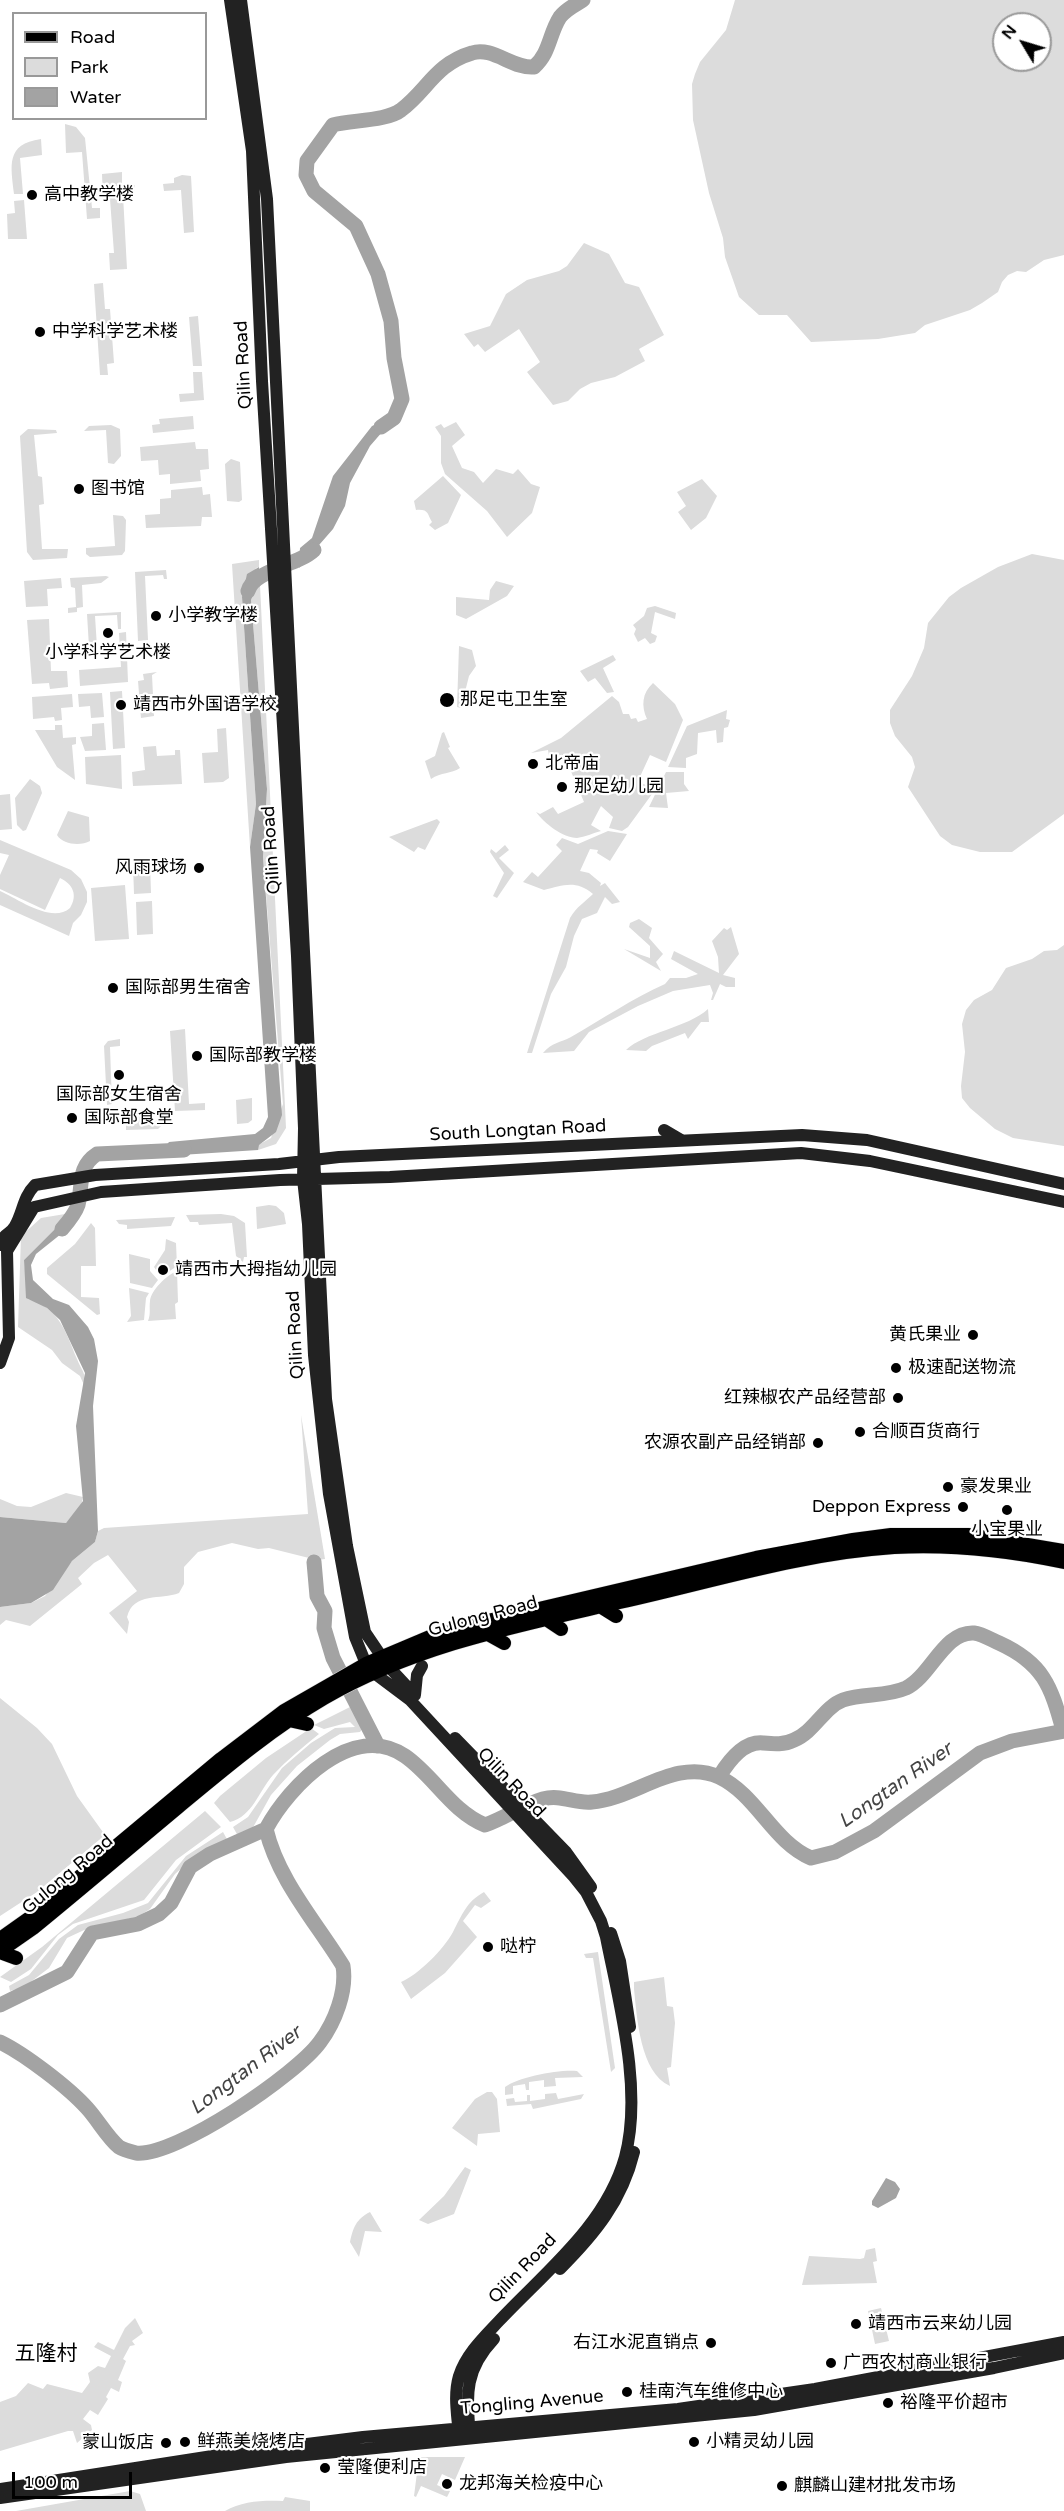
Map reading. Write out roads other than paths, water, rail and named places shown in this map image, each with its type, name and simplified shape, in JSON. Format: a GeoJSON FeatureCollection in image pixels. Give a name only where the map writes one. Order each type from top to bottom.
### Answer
{"type":"FeatureCollection","features":[{"type":"Feature","properties":{"kind":"main road","name":"Qilin Road"},"geometry":{"type":"LineString","coordinates":[[230,0],[252,151],[262,381],[281,588],[309,1160],[316,1179],[326,1399],[334,1462],[365,1632],[385,1662],[502,1793]]}},
{"type":"Feature","properties":{"kind":"main road","name":"Qilin Road"},"geometry":{"type":"LineString","coordinates":[[241,0],[266,189],[278,546]]}},
{"type":"Feature","properties":{"kind":"main road"},"geometry":{"type":"LineString","coordinates":[[664,1130],[681,1140]]}},
{"type":"Feature","properties":{"kind":"main road","name":"South Longtan Road"},"geometry":{"type":"LineString","coordinates":[[4,1242],[17,1224],[28,1192],[34,1185],[64,1179],[170,1167],[802,1135],[859,1139],[1064,1184]]}},
{"type":"Feature","properties":{"kind":"main road","name":"South Longtan Road"},"geometry":{"type":"LineString","coordinates":[[4,1242],[34,1207],[94,1193],[303,1179],[779,1154],[822,1155],[881,1163],[1064,1202]]}},
{"type":"Feature","properties":{"kind":"main road","name":"Qilin Road"},"geometry":{"type":"LineString","coordinates":[[309,1160],[303,1179],[308,1224],[315,1366],[324,1458],[355,1637],[370,1668],[410,1700],[535,1826],[566,1852],[587,1881],[599,1902],[617,1951],[635,2073],[638,2109],[635,2145],[625,2183],[601,2225],[487,2346],[478,2360],[467,2390],[464,2433]]}},
{"type":"Feature","properties":{"kind":"main road"},"geometry":{"type":"LineString","coordinates":[[608,1164],[619,1173]]}},
{"type":"Feature","properties":{"kind":"main road"},"geometry":{"type":"LineString","coordinates":[[0,1363],[9,1338],[4,1242]]}},
{"type":"Feature","properties":{"kind":"main road"},"geometry":{"type":"LineString","coordinates":[[0,1290],[3,1314],[0,1344]]}},
{"type":"Feature","properties":{"kind":"main road","name":"Gulong Road"},"geometry":{"type":"LineString","coordinates":[[0,1952],[40,1932],[68,1900],[110,1864],[157,1824],[252,1755],[289,1720],[370,1668],[433,1648],[487,1621],[603,1589],[801,1548],[880,1536],[977,1536],[1064,1550]]}},
{"type":"Feature","properties":{"kind":"main road"},"geometry":{"type":"LineString","coordinates":[[1053,1538],[1064,1550]]}},
{"type":"Feature","properties":{"kind":"main road"},"geometry":{"type":"LineString","coordinates":[[927,1546],[943,1560]]}},
{"type":"Feature","properties":{"kind":"main road","name":"Gulong Road"},"geometry":{"type":"LineString","coordinates":[[487,1621],[546,1618],[712,1580],[788,1570],[856,1551],[927,1546],[983,1555],[1003,1551],[1064,1562]]}},
{"type":"Feature","properties":{"kind":"main road"},"geometry":{"type":"LineString","coordinates":[[1003,1551],[1007,1565]]}},
{"type":"Feature","properties":{"kind":"main road"},"geometry":{"type":"LineString","coordinates":[[712,1580],[726,1590]]}},
{"type":"Feature","properties":{"kind":"main road"},"geometry":{"type":"LineString","coordinates":[[600,1606],[616,1616]]}},
{"type":"Feature","properties":{"kind":"main road"},"geometry":{"type":"LineString","coordinates":[[546,1618],[561,1629]]}},
{"type":"Feature","properties":{"kind":"main road"},"geometry":{"type":"LineString","coordinates":[[487,1621],[504,1642]]}},
{"type":"Feature","properties":{"kind":"main road"},"geometry":{"type":"LineString","coordinates":[[415,1695],[417,1675],[422,1666]]}},
{"type":"Feature","properties":{"kind":"main road","name":"Gulong Road"},"geometry":{"type":"LineString","coordinates":[[0,1939],[72,1884],[267,1723],[301,1701],[345,1682]]}},
{"type":"Feature","properties":{"kind":"main road"},"geometry":{"type":"LineString","coordinates":[[287,1697],[301,1701]]}},
{"type":"Feature","properties":{"kind":"main road"},"geometry":{"type":"LineString","coordinates":[[253,1720],[267,1723]]}},
{"type":"Feature","properties":{"kind":"main road"},"geometry":{"type":"LineString","coordinates":[[289,1720],[307,1724]]}},
{"type":"Feature","properties":{"kind":"main road"},"geometry":{"type":"LineString","coordinates":[[157,1824],[174,1827]]}},
{"type":"Feature","properties":{"kind":"main road"},"geometry":{"type":"LineString","coordinates":[[110,1864],[128,1865]]}},
{"type":"Feature","properties":{"kind":"main road"},"geometry":{"type":"LineString","coordinates":[[57,1882],[72,1884]]}},
{"type":"Feature","properties":{"kind":"main road"},"geometry":{"type":"LineString","coordinates":[[68,1900],[88,1899]]}},
{"type":"Feature","properties":{"kind":"main road"},"geometry":{"type":"LineString","coordinates":[[0,1952],[16,1958]]}},
{"type":"Feature","properties":{"kind":"main road","name":"Tongling Avenue"},"geometry":{"type":"LineString","coordinates":[[0,2498],[464,2433],[746,2399],[992,2357],[1064,2342]]}},
{"type":"Feature","properties":{"kind":"main road","name":"Tongling Avenue"},"geometry":{"type":"LineString","coordinates":[[0,2488],[219,2455],[754,2410],[994,2368],[1064,2353]]}},
{"type":"Feature","properties":{"kind":"main road"},"geometry":{"type":"LineString","coordinates":[[0,2507],[27,2494]]}},
{"type":"Feature","properties":{"kind":"water"},"geometry":{"type":"Polygon","coordinates":[[[391,414],[401,417],[398,424],[383,431],[370,446],[350,483],[345,506],[333,529],[299,568],[300,548],[312,538],[333,476],[372,426],[391,414]]]}},
{"type":"Feature","properties":{"kind":"water"},"geometry":{"type":"Polygon","coordinates":[[[259,567],[260,585],[256,588],[251,600],[267,789],[263,857],[282,1115],[276,1132],[259,1145],[258,1150],[165,1156],[164,1148],[169,1142],[255,1134],[263,1128],[268,1117],[250,847],[256,804],[242,597],[247,574],[259,567]]]}},
{"type":"Feature","properties":{"kind":"water"},"geometry":{"type":"Polygon","coordinates":[[[77,1212],[66,1230],[36,1254],[31,1265],[33,1280],[53,1299],[69,1305],[88,1327],[94,1339],[98,1361],[93,1406],[98,1531],[95,1542],[72,1561],[53,1590],[31,1603],[0,1607],[0,1517],[66,1523],[83,1501],[76,1426],[85,1373],[60,1320],[47,1308],[26,1298],[24,1260],[71,1213],[77,1212]]]}},
{"type":"Feature","properties":{"kind":"water"},"geometry":{"type":"Polygon","coordinates":[[[886,2178],[895,2182],[900,2189],[896,2198],[878,2208],[872,2205],[872,2201],[886,2178]]]}},
{"type":"Feature","properties":{"kind":"waterway"},"geometry":{"type":"LineString","coordinates":[[381,427],[394,418],[402,399],[394,358],[391,321],[378,274],[356,226],[314,191],[306,175],[307,161],[333,125],[395,114],[410,103],[440,71],[459,58],[480,52],[495,55],[518,65],[534,67],[543,56],[560,17],[583,0]]}},
{"type":"Feature","properties":{"kind":"waterway"},"geometry":{"type":"LineString","coordinates":[[248,591],[258,578],[314,550]]}},
{"type":"Feature","properties":{"kind":"waterway"},"geometry":{"type":"LineString","coordinates":[[62,1229],[78,1205],[86,1165],[97,1154],[184,1150]]}},
{"type":"Feature","properties":{"kind":"waterway"},"geometry":{"type":"LineString","coordinates":[[314,1562],[317,1596],[325,1611],[324,1628],[333,1658],[378,1746]]}},
{"type":"Feature","properties":{"kind":"waterway"},"geometry":{"type":"LineString","coordinates":[[719,1777],[732,1759],[749,1745],[779,1744],[794,1740],[807,1731],[836,1703],[858,1696],[891,1693],[906,1688],[923,1674],[946,1646],[963,1634],[974,1633],[987,1637],[1026,1659],[1049,1688],[1063,1730]]}},
{"type":"Feature","properties":{"kind":"waterway","name":"Longtan River"},"geometry":{"type":"LineString","coordinates":[[0,2042],[58,2081],[87,2108],[119,2147],[136,2153],[154,2151],[206,2128],[287,2073],[320,2042],[330,2025],[339,2006],[344,1976],[343,1966],[279,1866],[266,1829],[290,1794],[306,1778],[344,1752],[365,1746],[385,1747],[405,1756],[462,1811],[485,1825],[543,1799],[592,1802],[624,1794],[671,1775],[703,1772],[719,1777],[732,1785],[755,1806],[786,1841],[811,1858],[835,1852],[874,1831],[980,1753],[1012,1741],[1064,1731]]}},
{"type":"Feature","properties":{"kind":"waterway"},"geometry":{"type":"LineString","coordinates":[[0,2005],[67,1972],[92,1933],[138,1924],[159,1914],[171,1903],[190,1867],[210,1854],[266,1829]]}},
{"type":"Feature","properties":{"kind":"place","name":"高中教学楼"},"geometry":{"type":"Point","coordinates":[32,195]}},
{"type":"Feature","properties":{"kind":"place","name":"中学科学艺术楼"},"geometry":{"type":"Point","coordinates":[40,332]}},
{"type":"Feature","properties":{"kind":"place","name":"图书馆"},"geometry":{"type":"Point","coordinates":[79,489]}},
{"type":"Feature","properties":{"kind":"place","name":"小学教学楼"},"geometry":{"type":"Point","coordinates":[156,616]}},
{"type":"Feature","properties":{"kind":"place","name":"小学科学艺术楼"},"geometry":{"type":"Point","coordinates":[108,633]}},
{"type":"Feature","properties":{"kind":"place","name":"那足屯卫生室"},"geometry":{"type":"Point","coordinates":[447,700]}},
{"type":"Feature","properties":{"kind":"place","name":"靖西市外国语学校"},"geometry":{"type":"Point","coordinates":[121,705]}},
{"type":"Feature","properties":{"kind":"place","name":"北帝庙"},"geometry":{"type":"Point","coordinates":[533,764]}},
{"type":"Feature","properties":{"kind":"place","name":"那足幼儿园"},"geometry":{"type":"Point","coordinates":[562,787]}},
{"type":"Feature","properties":{"kind":"place","name":"风雨球场"},"geometry":{"type":"Point","coordinates":[199,868]}},
{"type":"Feature","properties":{"kind":"place","name":"国际部男生宿舍"},"geometry":{"type":"Point","coordinates":[113,988]}},
{"type":"Feature","properties":{"kind":"place","name":"国际部教学楼"},"geometry":{"type":"Point","coordinates":[197,1056]}},
{"type":"Feature","properties":{"kind":"place","name":"国际部女生宿舍"},"geometry":{"type":"Point","coordinates":[119,1075]}},
{"type":"Feature","properties":{"kind":"place","name":"国际部食堂"},"geometry":{"type":"Point","coordinates":[72,1118]}},
{"type":"Feature","properties":{"kind":"place","name":"靖西市大拇指幼儿园"},"geometry":{"type":"Point","coordinates":[163,1270]}},
{"type":"Feature","properties":{"kind":"place","name":"黄氏果业"},"geometry":{"type":"Point","coordinates":[973,1335]}},
{"type":"Feature","properties":{"kind":"place","name":"极速配送物流"},"geometry":{"type":"Point","coordinates":[896,1368]}},
{"type":"Feature","properties":{"kind":"place","name":"红辣椒农产品经营部"},"geometry":{"type":"Point","coordinates":[898,1398]}},
{"type":"Feature","properties":{"kind":"place","name":"合顺百货商行"},"geometry":{"type":"Point","coordinates":[860,1432]}},
{"type":"Feature","properties":{"kind":"place","name":"农源农副产品经销部"},"geometry":{"type":"Point","coordinates":[818,1443]}},
{"type":"Feature","properties":{"kind":"place","name":"豪发果业"},"geometry":{"type":"Point","coordinates":[948,1487]}},
{"type":"Feature","properties":{"kind":"place","name":"Deppon Express"},"geometry":{"type":"Point","coordinates":[963,1507]}},
{"type":"Feature","properties":{"kind":"place","name":"小宝果业"},"geometry":{"type":"Point","coordinates":[1007,1510]}},
{"type":"Feature","properties":{"kind":"place","name":"哒柠"},"geometry":{"type":"Point","coordinates":[488,1947]}},
{"type":"Feature","properties":{"kind":"place","name":"靖西市云来幼儿园"},"geometry":{"type":"Point","coordinates":[856,2324]}},
{"type":"Feature","properties":{"kind":"place","name":"右江水泥直销点"},"geometry":{"type":"Point","coordinates":[711,2343]}},
{"type":"Feature","properties":{"kind":"place","name":"广西农村商业银行"},"geometry":{"type":"Point","coordinates":[831,2363]}},
{"type":"Feature","properties":{"kind":"place","name":"桂南汽车维修中心"},"geometry":{"type":"Point","coordinates":[627,2392]}},
{"type":"Feature","properties":{"kind":"place","name":"裕隆平价超市"},"geometry":{"type":"Point","coordinates":[888,2403]}},
{"type":"Feature","properties":{"kind":"place","name":"鲜燕美烧烤店"},"geometry":{"type":"Point","coordinates":[185,2442]}},
{"type":"Feature","properties":{"kind":"place","name":"小精灵幼儿园"},"geometry":{"type":"Point","coordinates":[694,2442]}},
{"type":"Feature","properties":{"kind":"place","name":"蒙山饭店"},"geometry":{"type":"Point","coordinates":[166,2443]}},
{"type":"Feature","properties":{"kind":"place","name":"莹隆便利店"},"geometry":{"type":"Point","coordinates":[325,2468]}},
{"type":"Feature","properties":{"kind":"place","name":"龙邦海关检疫中心"},"geometry":{"type":"Point","coordinates":[447,2484]}},
{"type":"Feature","properties":{"kind":"place","name":"麒麟山建材批发市场"},"geometry":{"type":"Point","coordinates":[782,2486]}},
{"type":"Feature","properties":{"kind":"district","name":"五隆村"},"geometry":{"type":"Point","coordinates":[46,2354]}}]}
